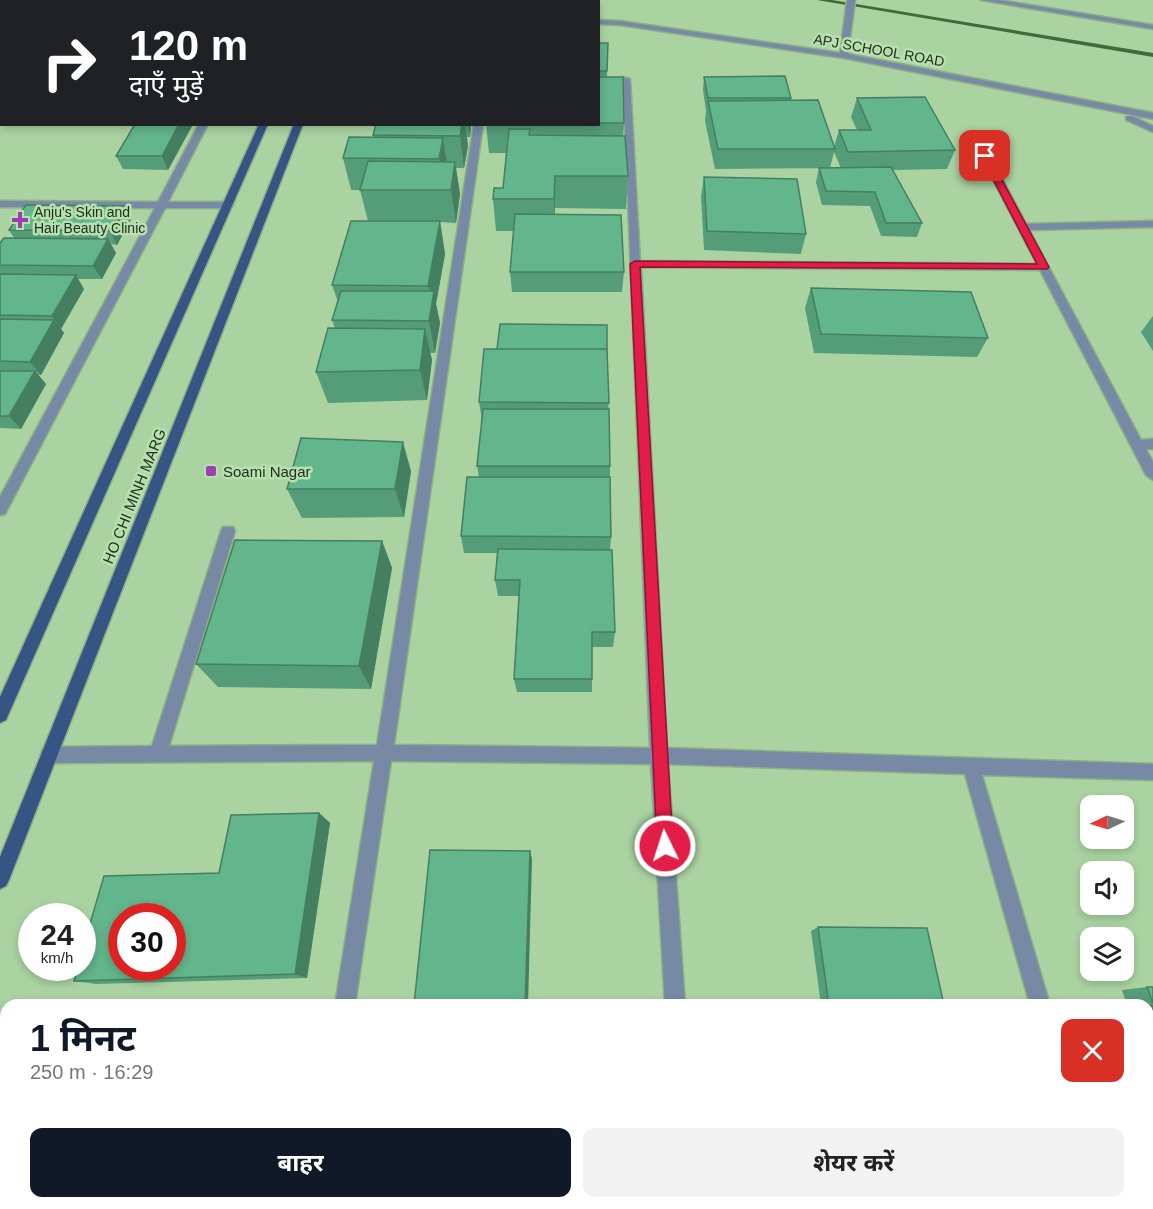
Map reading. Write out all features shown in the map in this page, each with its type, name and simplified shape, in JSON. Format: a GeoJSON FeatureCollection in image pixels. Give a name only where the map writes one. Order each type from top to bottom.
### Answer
{"type":"FeatureCollection","features":[{"type":"Feature","properties":{"kind":"main road","name":"HO CHI MINH MARG"},"geometry":{"type":"LineString","coordinates":[[0,715],[263,126]]}},
{"type":"Feature","properties":{"kind":"main road","name":"HO CHI MINH MARG"},"geometry":{"type":"LineString","coordinates":[[0,880],[298,126]]}},
{"type":"Feature","properties":{"kind":"street"},"geometry":{"type":"LineString","coordinates":[[845,53],[851,0]]}},
{"type":"Feature","properties":{"kind":"street"},"geometry":{"type":"LineString","coordinates":[[985,0],[1153,27]]}},
{"type":"Feature","properties":{"kind":"street"},"geometry":{"type":"LineString","coordinates":[[600,16],[742,33],[1153,109]]}},
{"type":"Feature","properties":{"kind":"street","name":"APJ SCHOOL ROAD"},"geometry":{"type":"LineString","coordinates":[[600,22],[845,53],[1153,116]]}},
{"type":"Feature","properties":{"kind":"street"},"geometry":{"type":"LineString","coordinates":[[626,79],[659,756],[675,999]]}},
{"type":"Feature","properties":{"kind":"street"},"geometry":{"type":"LineString","coordinates":[[1106,107],[1153,129]]}},
{"type":"Feature","properties":{"kind":"street"},"geometry":{"type":"LineString","coordinates":[[0,510],[203,126]]}},
{"type":"Feature","properties":{"kind":"street"},"geometry":{"type":"LineString","coordinates":[[346,999],[479,126]]}},
{"type":"Feature","properties":{"kind":"street"},"geometry":{"type":"LineString","coordinates":[[976,138],[1153,475]]}},
{"type":"Feature","properties":{"kind":"street"},"geometry":{"type":"LineString","coordinates":[[0,204],[228,205]]}},
{"type":"Feature","properties":{"kind":"street"},"geometry":{"type":"LineString","coordinates":[[1022,227],[1153,224]]}},
{"type":"Feature","properties":{"kind":"street"},"geometry":{"type":"LineString","coordinates":[[635,264],[1044,267]]}},
{"type":"Feature","properties":{"kind":"street"},"geometry":{"type":"LineString","coordinates":[[1137,445],[1153,444]]}},
{"type":"Feature","properties":{"kind":"street"},"geometry":{"type":"LineString","coordinates":[[158,755],[228,531]]}},
{"type":"Feature","properties":{"kind":"street"},"geometry":{"type":"LineString","coordinates":[[49,755],[384,753],[659,756],[1153,772]]}},
{"type":"Feature","properties":{"kind":"street"},"geometry":{"type":"LineString","coordinates":[[971,766],[1038,999]]}},
{"type":"Feature","properties":{"kind":"building"},"geometry":{"type":"Polygon","coordinates":[[[600,43],[608,43],[607,71],[600,71],[600,43]]]}},
{"type":"Feature","properties":{"kind":"building"},"geometry":{"type":"Polygon","coordinates":[[[785,76],[791,98],[708,98],[704,77],[785,76]]]}},
{"type":"Feature","properties":{"kind":"building"},"geometry":{"type":"Polygon","coordinates":[[[600,77],[623,77],[624,123],[600,123],[600,77]]]}},
{"type":"Feature","properties":{"kind":"building"},"geometry":{"type":"Polygon","coordinates":[[[925,97],[955,150],[848,152],[839,130],[871,130],[857,98],[925,97]]]}},
{"type":"Feature","properties":{"kind":"building"},"geometry":{"type":"Polygon","coordinates":[[[818,100],[835,149],[718,149],[708,101],[818,100]]]}},
{"type":"Feature","properties":{"kind":"building"},"geometry":{"type":"Polygon","coordinates":[[[134,126],[178,126],[162,156],[116,156],[134,126]]]}},
{"type":"Feature","properties":{"kind":"building"},"geometry":{"type":"Polygon","coordinates":[[[375,126],[462,126],[460,136],[373,135],[375,126]]]}},
{"type":"Feature","properties":{"kind":"building"},"geometry":{"type":"Polygon","coordinates":[[[509,129],[530,129],[529,135],[625,136],[628,176],[555,176],[554,199],[493,199],[494,188],[503,188],[509,129]]]}},
{"type":"Feature","properties":{"kind":"building"},"geometry":{"type":"Polygon","coordinates":[[[349,137],[443,138],[439,159],[343,158],[349,137]]]}},
{"type":"Feature","properties":{"kind":"building"},"geometry":{"type":"Polygon","coordinates":[[[368,161],[455,162],[451,190],[360,190],[368,161]]]}},
{"type":"Feature","properties":{"kind":"building"},"geometry":{"type":"Polygon","coordinates":[[[891,167],[922,223],[886,223],[875,192],[826,191],[819,168],[891,167]]]}},
{"type":"Feature","properties":{"kind":"building"},"geometry":{"type":"Polygon","coordinates":[[[704,177],[797,179],[806,234],[707,231],[704,177]]]}},
{"type":"Feature","properties":{"kind":"building"},"geometry":{"type":"Polygon","coordinates":[[[26,205],[124,206],[110,231],[9,230],[26,205]]]}},
{"type":"Feature","properties":{"kind":"building"},"geometry":{"type":"Polygon","coordinates":[[[515,214],[621,215],[624,272],[510,272],[515,214]]]}},
{"type":"Feature","properties":{"kind":"building"},"geometry":{"type":"Polygon","coordinates":[[[351,221],[440,221],[428,286],[332,285],[351,221]]]}},
{"type":"Feature","properties":{"kind":"building"},"geometry":{"type":"Polygon","coordinates":[[[4,238],[108,239],[93,266],[0,265],[0,243],[4,238]]]}},
{"type":"Feature","properties":{"kind":"building"},"geometry":{"type":"Polygon","coordinates":[[[0,274],[76,275],[52,316],[0,315],[0,274]]]}},
{"type":"Feature","properties":{"kind":"building"},"geometry":{"type":"Polygon","coordinates":[[[811,288],[971,292],[988,338],[821,334],[811,288]]]}},
{"type":"Feature","properties":{"kind":"building"},"geometry":{"type":"Polygon","coordinates":[[[341,291],[434,291],[429,321],[332,320],[341,291]]]}},
{"type":"Feature","properties":{"kind":"building"},"geometry":{"type":"Polygon","coordinates":[[[0,319],[54,320],[30,362],[0,361],[0,319]]]}},
{"type":"Feature","properties":{"kind":"building"},"geometry":{"type":"Polygon","coordinates":[[[500,324],[607,325],[607,349],[497,349],[500,324]]]}},
{"type":"Feature","properties":{"kind":"building"},"geometry":{"type":"Polygon","coordinates":[[[328,328],[425,329],[420,370],[316,372],[328,328]]]}},
{"type":"Feature","properties":{"kind":"building"},"geometry":{"type":"Polygon","coordinates":[[[484,349],[607,349],[609,403],[479,402],[484,349]]]}},
{"type":"Feature","properties":{"kind":"building"},"geometry":{"type":"Polygon","coordinates":[[[0,371],[35,371],[9,416],[0,416],[0,371]]]}},
{"type":"Feature","properties":{"kind":"building"},"geometry":{"type":"Polygon","coordinates":[[[483,409],[609,409],[610,466],[477,466],[483,409]]]}},
{"type":"Feature","properties":{"kind":"building"},"geometry":{"type":"Polygon","coordinates":[[[301,438],[403,442],[395,489],[287,489],[301,438]]]}},
{"type":"Feature","properties":{"kind":"building"},"geometry":{"type":"Polygon","coordinates":[[[467,477],[610,477],[611,537],[461,536],[467,477]]]}},
{"type":"Feature","properties":{"kind":"building"},"geometry":{"type":"Polygon","coordinates":[[[235,540],[382,541],[359,666],[196,664],[235,540]]]}},
{"type":"Feature","properties":{"kind":"building"},"geometry":{"type":"Polygon","coordinates":[[[498,549],[612,550],[615,632],[592,632],[592,679],[514,679],[520,580],[495,580],[498,549]]]}},
{"type":"Feature","properties":{"kind":"building"},"geometry":{"type":"Polygon","coordinates":[[[319,813],[295,974],[186,977],[186,903],[108,903],[108,980],[96,980],[96,903],[104,876],[219,873],[231,815],[319,813]]]}},
{"type":"Feature","properties":{"kind":"building"},"geometry":{"type":"Polygon","coordinates":[[[430,850],[530,851],[525,999],[415,999],[430,850]]]}},
{"type":"Feature","properties":{"kind":"building"},"geometry":{"type":"Polygon","coordinates":[[[818,927],[927,928],[943,999],[828,999],[818,927]]]}},
{"type":"Feature","properties":{"kind":"building"},"geometry":{"type":"Polygon","coordinates":[[[1147,987],[1153,987],[1152,999],[1147,987]]]}},
{"type":"Feature","properties":{"kind":"waterway"},"geometry":{"type":"LineString","coordinates":[[820,0],[1153,55]]}},
{"type":"Feature","properties":{"kind":"place","name":"Anju's Skin and Hair Beauty Clinic"},"geometry":{"type":"Point","coordinates":[20,220]}},
{"type":"Feature","properties":{"kind":"place","name":"Soami Nagar"},"geometry":{"type":"Point","coordinates":[211,471]}},
{"type":"Feature","properties":{"kind":"route"},"geometry":{"type":"LineString","coordinates":[[665,846],[635,264],[1044,267],[985,156]]}}]}
